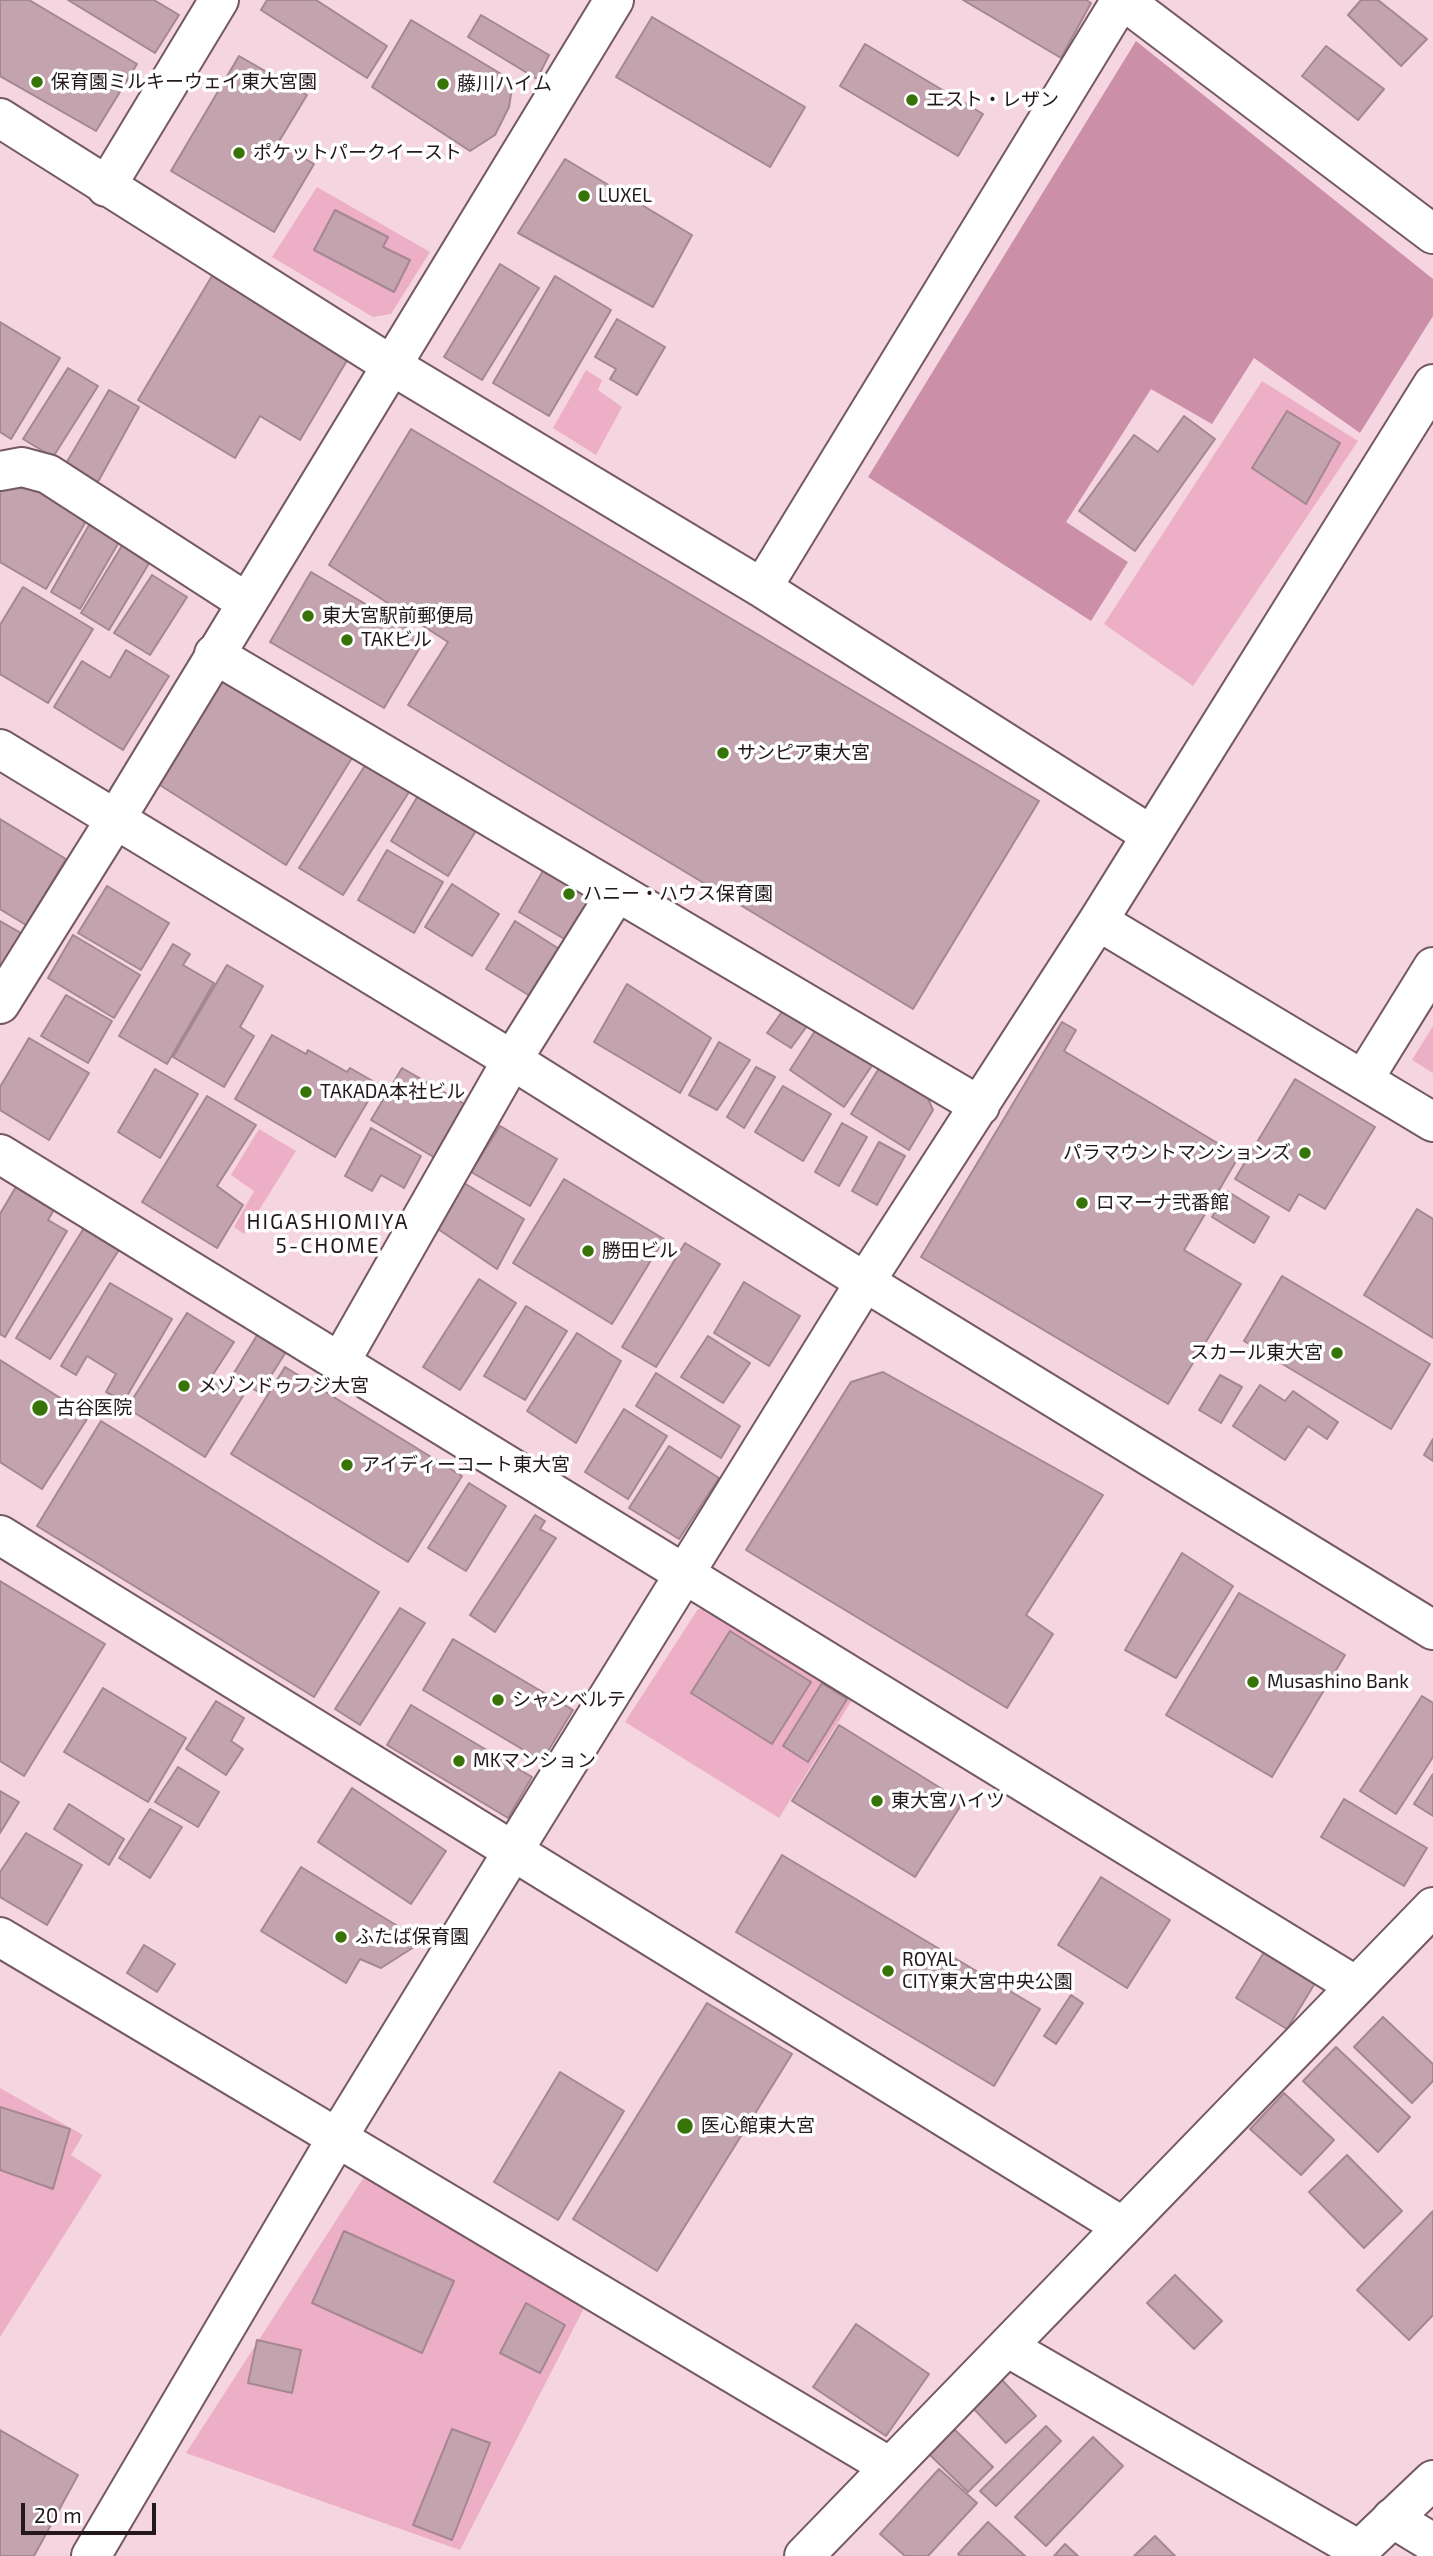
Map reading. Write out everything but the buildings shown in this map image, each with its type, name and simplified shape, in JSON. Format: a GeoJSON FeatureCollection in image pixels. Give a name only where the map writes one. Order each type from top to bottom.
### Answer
{"type":"FeatureCollection","features":[{"type":"Feature","properties":{"kind":"street"},"geometry":{"type":"LineString","coordinates":[[106,187],[219,0]]}},
{"type":"Feature","properties":{"kind":"street"},"geometry":{"type":"LineString","coordinates":[[0,1004],[115,820],[614,0]]}},
{"type":"Feature","properties":{"kind":"street"},"geometry":{"type":"LineString","coordinates":[[762,588],[1122,0],[1433,234]]}},
{"type":"Feature","properties":{"kind":"street"},"geometry":{"type":"LineString","coordinates":[[0,118],[391,365],[762,588],[1151,835]]}},
{"type":"Feature","properties":{"kind":"street"},"geometry":{"type":"LineString","coordinates":[[91,2556],[337,2137],[513,1851],[865,1282],[1098,921],[1433,384]]}},
{"type":"Feature","properties":{"kind":"street"},"geometry":{"type":"LineString","coordinates":[[0,471],[22,467],[48,474],[246,603]]}},
{"type":"Feature","properties":{"kind":"street"},"geometry":{"type":"LineString","coordinates":[[214,654],[980,1106]]}},
{"type":"Feature","properties":{"kind":"street"},"geometry":{"type":"LineString","coordinates":[[0,749],[512,1060],[865,1282],[1433,1630]]}},
{"type":"Feature","properties":{"kind":"street"},"geometry":{"type":"LineString","coordinates":[[340,1362],[512,1060],[617,892]]}},
{"type":"Feature","properties":{"kind":"street"},"geometry":{"type":"LineString","coordinates":[[1098,921],[1433,1122]]}},
{"type":"Feature","properties":{"kind":"street"},"geometry":{"type":"LineString","coordinates":[[1363,1080],[1433,967]]}},
{"type":"Feature","properties":{"kind":"street"},"geometry":{"type":"LineString","coordinates":[[0,1154],[1356,1986]]}},
{"type":"Feature","properties":{"kind":"street"},"geometry":{"type":"LineString","coordinates":[[0,1535],[1123,2227]]}},
{"type":"Feature","properties":{"kind":"street"},"geometry":{"type":"LineString","coordinates":[[804,2556],[1433,1907]]}},
{"type":"Feature","properties":{"kind":"street"},"geometry":{"type":"LineString","coordinates":[[0,1937],[890,2468]]}},
{"type":"Feature","properties":{"kind":"street"},"geometry":{"type":"LineString","coordinates":[[1007,2347],[1356,2553],[1433,2480]]}},
{"type":"Feature","properties":{"kind":"street"},"geometry":{"type":"LineString","coordinates":[[1392,2518],[1433,2543]]}},
{"type":"Feature","properties":{"kind":"shaded area"},"geometry":{"type":"Polygon","coordinates":[[[1136,41],[1433,279],[1433,316],[1360,433],[1254,358],[1212,424],[1151,389],[1066,522],[1128,562],[1091,621],[868,477],[1136,41]]]}},
{"type":"Feature","properties":{"kind":"shaded area"},"geometry":{"type":"Polygon","coordinates":[[[317,187],[430,252],[391,314],[373,317],[272,257],[317,187]]]}},
{"type":"Feature","properties":{"kind":"shaded area"},"geometry":{"type":"Polygon","coordinates":[[[586,370],[602,380],[598,390],[622,407],[596,455],[553,428],[586,370]]]}},
{"type":"Feature","properties":{"kind":"shaded area"},"geometry":{"type":"Polygon","coordinates":[[[1262,381],[1358,441],[1193,686],[1104,624],[1262,381]]]}},
{"type":"Feature","properties":{"kind":"shaded area"},"geometry":{"type":"Polygon","coordinates":[[[1433,1026],[1433,1073],[1412,1060],[1433,1026]]]}},
{"type":"Feature","properties":{"kind":"shaded area"},"geometry":{"type":"Polygon","coordinates":[[[259,1129],[296,1151],[244,1234],[234,1227],[254,1191],[231,1175],[259,1129]]]}},
{"type":"Feature","properties":{"kind":"shaded area"},"geometry":{"type":"Polygon","coordinates":[[[698,1609],[712,1610],[857,1692],[779,1818],[625,1722],[698,1609]]]}},
{"type":"Feature","properties":{"kind":"shaded area"},"geometry":{"type":"Polygon","coordinates":[[[0,2088],[83,2135],[71,2155],[102,2175],[0,2337],[0,2088]]]}},
{"type":"Feature","properties":{"kind":"shaded area"},"geometry":{"type":"Polygon","coordinates":[[[364,2177],[585,2306],[460,2550],[186,2453],[364,2177]]]}},
{"type":"Feature","properties":{"kind":"place","name":"保育園ミルキーウェイ東大宮園"},"geometry":{"type":"Point","coordinates":[37,82]}},
{"type":"Feature","properties":{"kind":"place","name":"藤川ハイム"},"geometry":{"type":"Point","coordinates":[443,84]}},
{"type":"Feature","properties":{"kind":"place","name":"エスト・レザン"},"geometry":{"type":"Point","coordinates":[912,100]}},
{"type":"Feature","properties":{"kind":"place","name":"ポケットパークイースト"},"geometry":{"type":"Point","coordinates":[239,153]}},
{"type":"Feature","properties":{"kind":"place","name":"LUXEL"},"geometry":{"type":"Point","coordinates":[584,196]}},
{"type":"Feature","properties":{"kind":"place","name":"東大宮駅前郵便局"},"geometry":{"type":"Point","coordinates":[308,616]}},
{"type":"Feature","properties":{"kind":"place","name":"TAKビル"},"geometry":{"type":"Point","coordinates":[347,640]}},
{"type":"Feature","properties":{"kind":"place","name":"サンピア東大宮"},"geometry":{"type":"Point","coordinates":[723,753]}},
{"type":"Feature","properties":{"kind":"place","name":"ハニー・ハウス保育園"},"geometry":{"type":"Point","coordinates":[569,894]}},
{"type":"Feature","properties":{"kind":"place","name":"TAKADA本社ビル"},"geometry":{"type":"Point","coordinates":[306,1092]}},
{"type":"Feature","properties":{"kind":"place","name":"パラマウントマンションズ"},"geometry":{"type":"Point","coordinates":[1305,1153]}},
{"type":"Feature","properties":{"kind":"place","name":"ロマーナ弐番館"},"geometry":{"type":"Point","coordinates":[1082,1203]}},
{"type":"Feature","properties":{"kind":"place","name":"勝田ビル"},"geometry":{"type":"Point","coordinates":[588,1251]}},
{"type":"Feature","properties":{"kind":"place","name":"スカール東大宮"},"geometry":{"type":"Point","coordinates":[1337,1353]}},
{"type":"Feature","properties":{"kind":"place","name":"メゾンドゥフジ大宮"},"geometry":{"type":"Point","coordinates":[184,1386]}},
{"type":"Feature","properties":{"kind":"place","name":"古谷医院"},"geometry":{"type":"Point","coordinates":[40,1408]}},
{"type":"Feature","properties":{"kind":"place","name":"アイディーコート東大宮"},"geometry":{"type":"Point","coordinates":[347,1465]}},
{"type":"Feature","properties":{"kind":"place","name":"Musashino Bank"},"geometry":{"type":"Point","coordinates":[1253,1682]}},
{"type":"Feature","properties":{"kind":"place","name":"シャンベルテ"},"geometry":{"type":"Point","coordinates":[498,1700]}},
{"type":"Feature","properties":{"kind":"place","name":"MKマンション"},"geometry":{"type":"Point","coordinates":[459,1761]}},
{"type":"Feature","properties":{"kind":"place","name":"東大宮ハイツ"},"geometry":{"type":"Point","coordinates":[877,1801]}},
{"type":"Feature","properties":{"kind":"place","name":"ふたば保育園"},"geometry":{"type":"Point","coordinates":[341,1937]}},
{"type":"Feature","properties":{"kind":"place","name":"ROYAL CITY東大宮中央公園"},"geometry":{"type":"Point","coordinates":[888,1971]}},
{"type":"Feature","properties":{"kind":"place","name":"医心館東大宮"},"geometry":{"type":"Point","coordinates":[685,2126]}},
{"type":"Feature","properties":{"kind":"district","name":"HIGASHIOMIYA 5-CHOME"},"geometry":{"type":"Point","coordinates":[328,1234]}}]}
